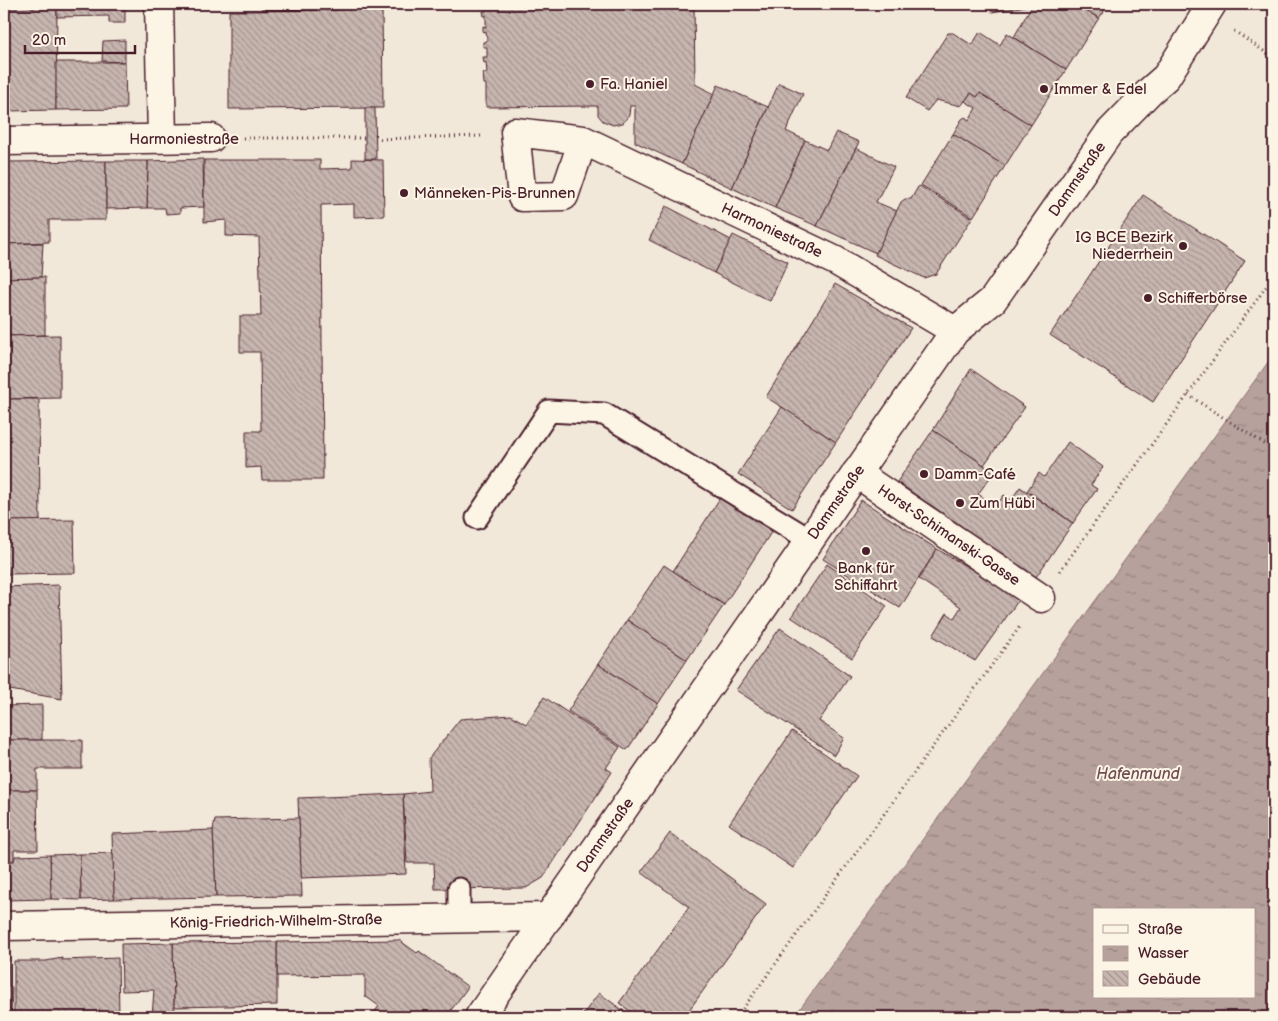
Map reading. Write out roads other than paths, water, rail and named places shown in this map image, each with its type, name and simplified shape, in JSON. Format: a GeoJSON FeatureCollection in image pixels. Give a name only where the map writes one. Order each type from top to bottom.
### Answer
{"type":"FeatureCollection","features":[{"type":"Feature","properties":{"kind":"street"},"geometry":{"type":"LineString","coordinates":[[159,4],[162,138]]}},
{"type":"Feature","properties":{"kind":"street","name":"Dammstraße"},"geometry":{"type":"LineString","coordinates":[[479,1017],[955,331],[993,300],[1109,133],[1166,77],[1209,8]]}},
{"type":"Feature","properties":{"kind":"street","name":"Harmoniestraße"},"geometry":{"type":"LineString","coordinates":[[4,141],[210,138]]}},
{"type":"Feature","properties":{"kind":"street","name":"Harmoniestraße"},"geometry":{"type":"LineString","coordinates":[[583,140],[836,261],[955,331]]}},
{"type":"Feature","properties":{"kind":"street","name":"Horst-Schimanski-Gasse"},"geometry":{"type":"LineString","coordinates":[[856,473],[1041,598]]}},
{"type":"Feature","properties":{"kind":"street","name":"König-Friedrich-Wilhelm-Straße"},"geometry":{"type":"LineString","coordinates":[[4,926],[549,916]]}},
{"type":"Feature","properties":{"kind":"lane"},"geometry":{"type":"LineString","coordinates":[[477,518],[549,411],[604,414],[810,540]]}},
{"type":"Feature","properties":{"kind":"lane"},"geometry":{"type":"LineString","coordinates":[[459,889],[459,918]]}},
{"type":"Feature","properties":{"kind":"water","name":"Hafenmund"},"geometry":{"type":"Polygon","coordinates":[[[1274,354],[1274,1017],[794,1017],[1274,354]]]}},
{"type":"Feature","properties":{"kind":"place","name":"Fa. Haniel"},"geometry":{"type":"Point","coordinates":[590,84]}},
{"type":"Feature","properties":{"kind":"place","name":"Immer & Edel"},"geometry":{"type":"Point","coordinates":[1044,89]}},
{"type":"Feature","properties":{"kind":"place","name":"Männeken-Pis-Brunnen"},"geometry":{"type":"Point","coordinates":[404,193]}},
{"type":"Feature","properties":{"kind":"place","name":"IG BCE Bezirk Niederrhein"},"geometry":{"type":"Point","coordinates":[1183,246]}},
{"type":"Feature","properties":{"kind":"place","name":"Schifferbörse"},"geometry":{"type":"Point","coordinates":[1148,298]}},
{"type":"Feature","properties":{"kind":"place","name":"Damm-Café"},"geometry":{"type":"Point","coordinates":[924,474]}},
{"type":"Feature","properties":{"kind":"place","name":"Zum Hübi"},"geometry":{"type":"Point","coordinates":[960,503]}},
{"type":"Feature","properties":{"kind":"place","name":"Bank für Schiffahrt"},"geometry":{"type":"Point","coordinates":[866,551]}}]}
